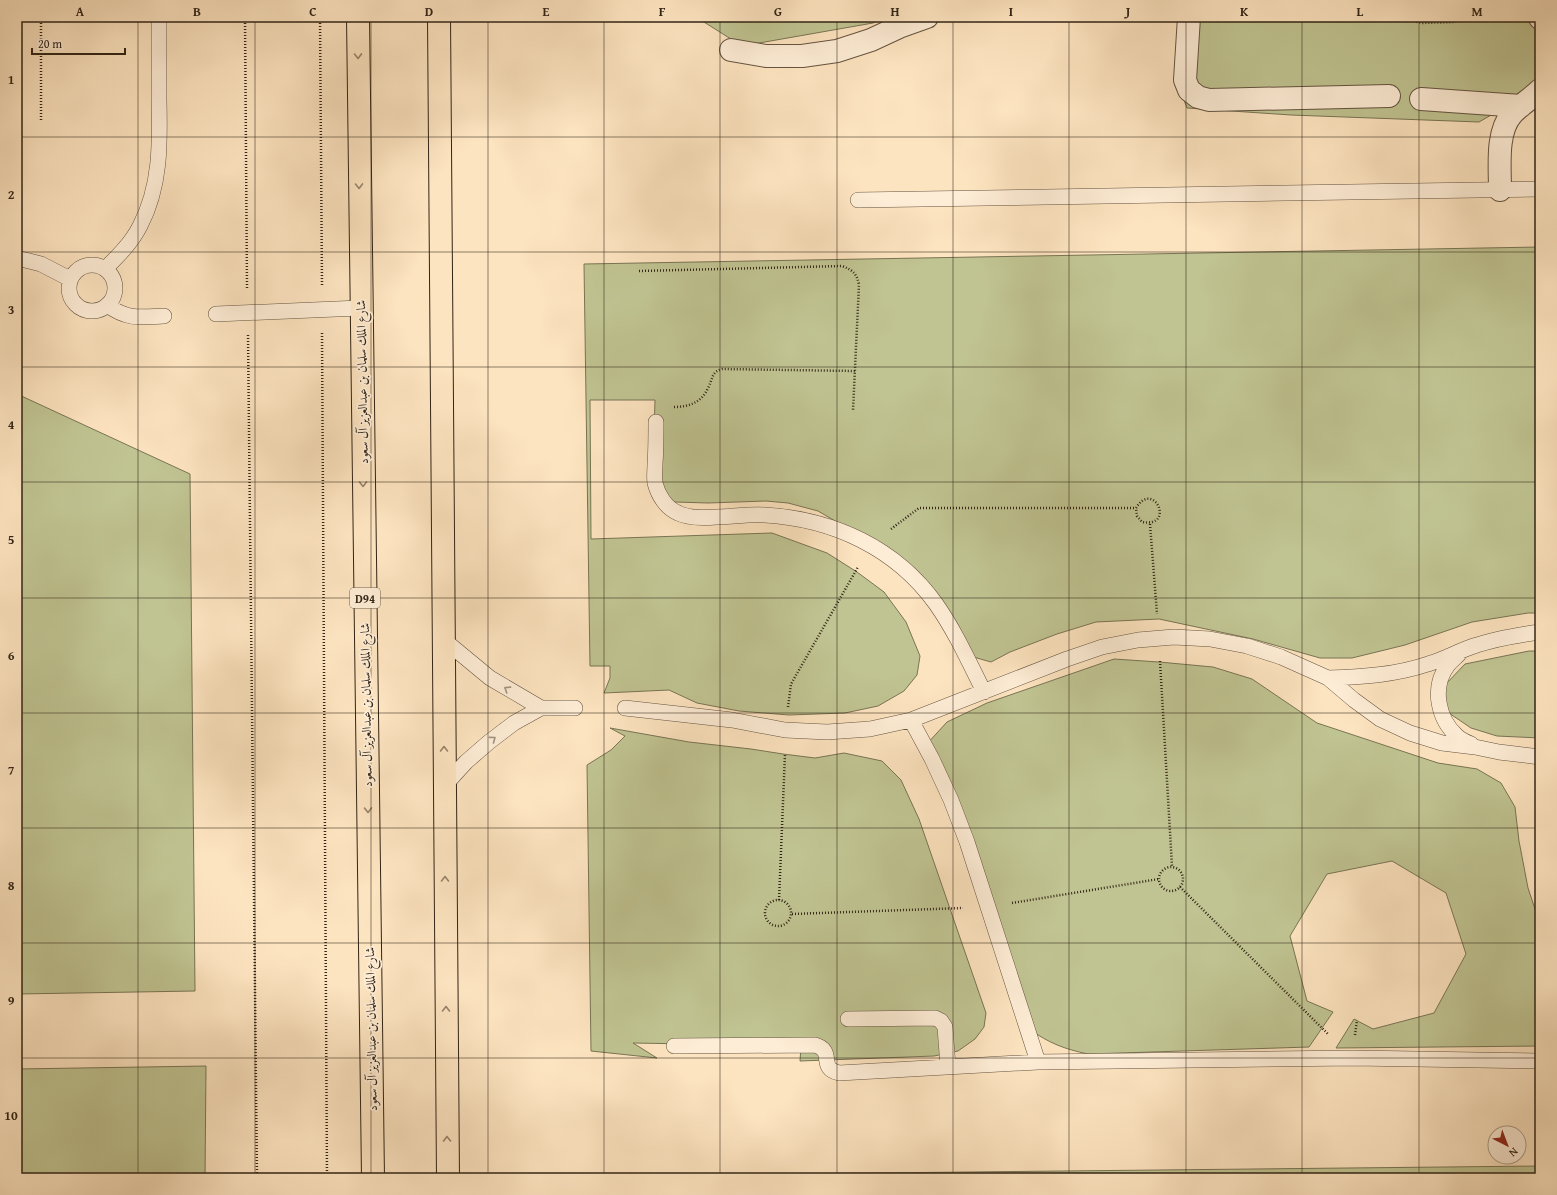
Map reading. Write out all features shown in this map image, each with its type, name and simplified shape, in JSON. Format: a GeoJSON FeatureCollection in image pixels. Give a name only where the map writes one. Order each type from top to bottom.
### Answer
{"type":"FeatureCollection","features":[{"type":"Feature","properties":{"kind":"main road","name":"شارع الملك سلمان بن عبدالعزيز آل سعود"},"geometry":{"type":"LineString","coordinates":[[358,17],[360,308],[373,1178]]}},
{"type":"Feature","properties":{"kind":"main road"},"geometry":{"type":"LineString","coordinates":[[438,17],[448,1178]]}},
{"type":"Feature","properties":{"kind":"street"},"geometry":{"type":"LineString","coordinates":[[730,50],[766,56],[794,56],[837,51],[871,40],[899,27],[927,17]]}},
{"type":"Feature","properties":{"kind":"street"},"geometry":{"type":"LineString","coordinates":[[1189,17],[1185,80],[1190,90],[1198,97],[1208,100],[1389,96]]}},
{"type":"Feature","properties":{"kind":"street"},"geometry":{"type":"LineString","coordinates":[[1500,190],[1501,136],[1505,124],[1511,114],[1540,90]]}},
{"type":"Feature","properties":{"kind":"street"},"geometry":{"type":"LineString","coordinates":[[1421,99],[1521,106]]}},
{"type":"Feature","properties":{"kind":"lane"},"geometry":{"type":"LineString","coordinates":[[106,268],[125,249],[140,226],[151,201],[158,174],[160,147],[159,17]]}},
{"type":"Feature","properties":{"kind":"lane"},"geometry":{"type":"LineString","coordinates":[[858,200],[1540,189]]}},
{"type":"Feature","properties":{"kind":"lane"},"geometry":{"type":"LineString","coordinates":[[17,258],[41,264],[70,279]]}},
{"type":"Feature","properties":{"kind":"lane"},"geometry":{"type":"LineString","coordinates":[[97,264],[106,268],[113,276],[116,287],[114,297],[108,305],[98,310],[88,311],[78,306],[71,299],[69,289],[70,279],[77,270],[86,265],[97,264]]}},
{"type":"Feature","properties":{"kind":"lane"},"geometry":{"type":"LineString","coordinates":[[108,305],[118,313],[130,317],[164,316]]}},
{"type":"Feature","properties":{"kind":"lane"},"geometry":{"type":"LineString","coordinates":[[216,314],[360,308]]}},
{"type":"Feature","properties":{"kind":"lane"},"geometry":{"type":"LineString","coordinates":[[656,422],[655,482],[662,501],[678,513],[697,517],[758,514],[788,516],[817,522],[845,531],[871,545],[895,562],[917,581],[936,604],[952,628],[984,692]]}},
{"type":"Feature","properties":{"kind":"lane"},"geometry":{"type":"LineString","coordinates":[[1328,678],[1362,677],[1396,673],[1429,664],[1490,641],[1515,635],[1540,632]]}},
{"type":"Feature","properties":{"kind":"lane"},"geometry":{"type":"LineString","coordinates":[[625,708],[732,720],[785,730],[827,732],[870,729],[911,720],[1067,659],[1102,647],[1138,640],[1174,637],[1210,639],[1247,646],[1281,658],[1328,678],[1380,719],[1410,733],[1442,742],[1498,752],[1540,757]]}},
{"type":"Feature","properties":{"kind":"lane"},"geometry":{"type":"LineString","coordinates":[[444,640],[490,678],[541,708],[574,708]]}},
{"type":"Feature","properties":{"kind":"lane"},"geometry":{"type":"LineString","coordinates":[[1461,652],[1447,666],[1439,684],[1438,704],[1445,722],[1458,737],[1475,747]]}},
{"type":"Feature","properties":{"kind":"lane"},"geometry":{"type":"LineString","coordinates":[[445,785],[466,762],[489,742],[514,724],[541,708]]}},
{"type":"Feature","properties":{"kind":"lane"},"geometry":{"type":"LineString","coordinates":[[911,720],[932,759],[951,800],[967,842],[1038,1062]]}},
{"type":"Feature","properties":{"kind":"lane"},"geometry":{"type":"LineString","coordinates":[[848,1019],[935,1018],[941,1021],[945,1027],[948,1067]]}},
{"type":"Feature","properties":{"kind":"lane"},"geometry":{"type":"LineString","coordinates":[[674,1046],[815,1045],[821,1047],[825,1052],[827,1065],[831,1071],[839,1073],[1038,1062],[1353,1058],[1540,1061]]}},
{"type":"Feature","properties":{"kind":"path"},"geometry":{"type":"LineString","coordinates":[[41,17],[41,120]]}},
{"type":"Feature","properties":{"kind":"path"},"geometry":{"type":"LineString","coordinates":[[245,17],[257,1178]]}},
{"type":"Feature","properties":{"kind":"path"},"geometry":{"type":"LineString","coordinates":[[320,17],[327,1178]]}},
{"type":"Feature","properties":{"kind":"path"},"geometry":{"type":"LineString","coordinates":[[1396,17],[1422,23],[1454,22],[1475,17]]}},
{"type":"Feature","properties":{"kind":"path"},"geometry":{"type":"LineString","coordinates":[[639,271],[842,266],[851,269],[857,276],[859,285],[853,410]]}},
{"type":"Feature","properties":{"kind":"path"},"geometry":{"type":"LineString","coordinates":[[656,422],[656,408],[680,407],[697,402],[708,389],[712,375],[722,369],[855,371]]}},
{"type":"Feature","properties":{"kind":"path"},"geometry":{"type":"LineString","coordinates":[[1150,523],[1172,866]]}},
{"type":"Feature","properties":{"kind":"path"},"geometry":{"type":"LineString","coordinates":[[1172,866],[1178,868],[1182,874],[1183,881],[1180,887],[1173,891],[1166,890],[1161,885],[1159,879],[1160,872],[1165,868],[1172,866]]}},
{"type":"Feature","properties":{"kind":"path"},"geometry":{"type":"LineString","coordinates":[[1180,887],[1353,1058]]}},
{"type":"Feature","properties":{"kind":"path"},"geometry":{"type":"LineString","coordinates":[[779,900],[786,902],[791,908],[792,914],[790,921],[784,926],[778,927],[771,925],[766,919],[765,913],[767,906],[772,901],[779,900]]}},
{"type":"Feature","properties":{"kind":"path"},"geometry":{"type":"LineString","coordinates":[[1353,1058],[1356,1020]]}},
{"type":"Feature","properties":{"kind":"green space"},"geometry":{"type":"Polygon","coordinates":[[[696,17],[886,17],[873,23],[742,46],[696,17]]]}},
{"type":"Feature","properties":{"kind":"green space"},"geometry":{"type":"Polygon","coordinates":[[[1182,17],[1540,17],[1540,108],[1517,100],[1479,122],[1291,115],[1187,108],[1175,76],[1182,17]]]}},
{"type":"Feature","properties":{"kind":"green space"},"geometry":{"type":"Polygon","coordinates":[[[1540,247],[1540,613],[1528,613],[1472,622],[1405,645],[1352,658],[1320,658],[1253,639],[1159,619],[1096,622],[1057,634],[1010,652],[991,662],[970,656],[924,595],[878,546],[818,511],[788,503],[766,501],[708,503],[675,502],[663,498],[653,471],[655,400],[590,400],[591,539],[772,533],[827,553],[857,572],[884,592],[906,622],[920,656],[917,675],[904,691],[878,706],[845,713],[789,715],[739,711],[697,703],[669,690],[604,693],[610,678],[610,666],[590,666],[584,264],[1540,247]]]}},
{"type":"Feature","properties":{"kind":"green space"},"geometry":{"type":"Polygon","coordinates":[[[17,394],[190,474],[195,991],[17,994],[17,394]]]}},
{"type":"Feature","properties":{"kind":"green space"},"geometry":{"type":"Polygon","coordinates":[[[1529,651],[1540,651],[1540,738],[1497,736],[1471,728],[1443,709],[1446,684],[1465,664],[1529,651]]]}},
{"type":"Feature","properties":{"kind":"green space"},"geometry":{"type":"Polygon","coordinates":[[[1114,659],[1213,667],[1252,679],[1317,723],[1438,763],[1477,769],[1501,783],[1515,807],[1519,841],[1528,888],[1540,924],[1540,1046],[1336,1048],[1354,1019],[1373,1029],[1434,1013],[1466,954],[1446,893],[1392,861],[1327,874],[1290,936],[1307,1001],[1333,1012],[1309,1047],[1088,1054],[1057,1045],[1029,1029],[926,745],[947,722],[987,703],[1114,659]]]}},
{"type":"Feature","properties":{"kind":"green space"},"geometry":{"type":"Polygon","coordinates":[[[610,728],[689,742],[815,758],[844,753],[882,761],[901,780],[919,819],[986,1013],[984,1027],[975,1039],[958,1051],[934,1056],[800,1061],[801,1046],[633,1043],[657,1058],[591,1051],[587,765],[611,750],[625,736],[610,728]]]}},
{"type":"Feature","properties":{"kind":"green space"},"geometry":{"type":"Polygon","coordinates":[[[206,1066],[205,1178],[17,1178],[17,1069],[206,1066]]]}},
{"type":"Feature","properties":{"kind":"green space"},"geometry":{"type":"Polygon","coordinates":[[[1540,1166],[1540,1178],[683,1178],[682,1175],[1540,1166]]]}}]}
